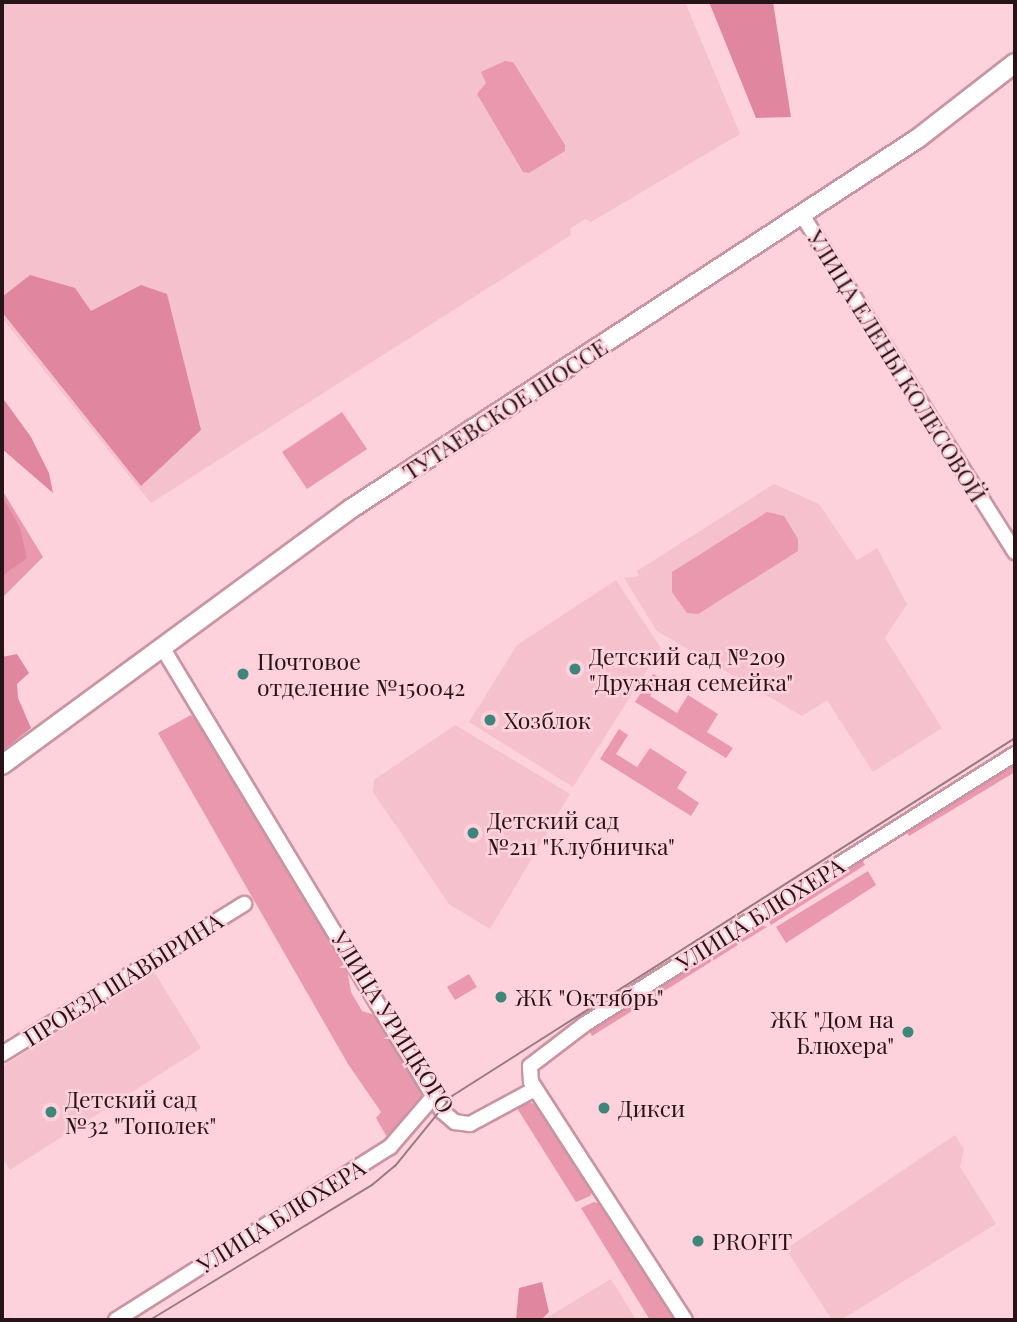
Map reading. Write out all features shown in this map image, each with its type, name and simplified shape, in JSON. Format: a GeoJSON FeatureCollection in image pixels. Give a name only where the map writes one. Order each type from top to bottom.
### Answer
{"type":"FeatureCollection","features":[{"type":"Feature","properties":{"kind":"main road","name":"ТУТАЕВСКОЕ ШОССЕ"},"geometry":{"type":"LineString","coordinates":[[2,765],[352,508],[967,105],[1015,63]]}},
{"type":"Feature","properties":{"kind":"street","name":"УЛИЦА ЕЛЕНЫ КОЛЕСОВОЙ"},"geometry":{"type":"LineString","coordinates":[[802,215],[1015,552]]}},
{"type":"Feature","properties":{"kind":"street","name":"УЛИЦА УРИЦКОГО"},"geometry":{"type":"LineString","coordinates":[[162,647],[433,1097],[449,1118],[470,1124],[534,1089]]}},
{"type":"Feature","properties":{"kind":"street","name":"УЛИЦА БЛЮХЕРА"},"geometry":{"type":"LineString","coordinates":[[534,1089],[530,1066],[551,1047],[1015,754]]}},
{"type":"Feature","properties":{"kind":"street","name":"ПРОЕЗД ШАВЫРИНА"},"geometry":{"type":"LineString","coordinates":[[2,1054],[244,904]]}},
{"type":"Feature","properties":{"kind":"street"},"geometry":{"type":"LineString","coordinates":[[534,1089],[685,1320]]}},
{"type":"Feature","properties":{"kind":"street","name":"УЛИЦА БЛЮХЕРА"},"geometry":{"type":"LineString","coordinates":[[116,1320],[390,1147],[433,1097]]}},
{"type":"Feature","properties":{"kind":"shaded area"},"geometry":{"type":"Polygon","coordinates":[[[2,2],[685,2],[740,134],[591,222],[585,219],[570,229],[571,235],[151,503],[2,318],[2,2]]]}},
{"type":"Feature","properties":{"kind":"shaded area"},"geometry":{"type":"Polygon","coordinates":[[[709,2],[773,2],[791,117],[756,118],[709,2]]]}},
{"type":"Feature","properties":{"kind":"shaded area"},"geometry":{"type":"Polygon","coordinates":[[[505,61],[513,62],[565,145],[565,151],[529,173],[523,172],[477,94],[486,83],[481,72],[505,61]]]}},
{"type":"Feature","properties":{"kind":"shaded area"},"geometry":{"type":"Polygon","coordinates":[[[30,275],[75,288],[91,311],[141,285],[167,294],[201,430],[141,486],[2,312],[2,297],[30,275]]]}},
{"type":"Feature","properties":{"kind":"shaded area"},"geometry":{"type":"Polygon","coordinates":[[[2,397],[31,437],[49,473],[53,493],[2,449],[2,397]]]}},
{"type":"Feature","properties":{"kind":"shaded area"},"geometry":{"type":"Polygon","coordinates":[[[342,412],[367,449],[307,489],[282,452],[342,412]]]}},
{"type":"Feature","properties":{"kind":"shaded area"},"geometry":{"type":"Polygon","coordinates":[[[774,484],[819,504],[857,560],[877,548],[907,604],[885,638],[942,728],[873,772],[827,700],[802,716],[657,631],[624,578],[639,576],[637,571],[774,484]]]}},
{"type":"Feature","properties":{"kind":"shaded area"},"geometry":{"type":"Polygon","coordinates":[[[2,490],[43,557],[2,598],[2,490]]]}},
{"type":"Feature","properties":{"kind":"shaded area"},"geometry":{"type":"Polygon","coordinates":[[[2,496],[20,528],[27,558],[2,576],[2,496]]]}},
{"type":"Feature","properties":{"kind":"shaded area"},"geometry":{"type":"Polygon","coordinates":[[[767,512],[784,516],[798,539],[798,551],[698,614],[687,613],[672,592],[672,572],[767,512]]]}},
{"type":"Feature","properties":{"kind":"shaded area","name":"Детский сад №209 \"Дружная семейка\""},"geometry":{"type":"Polygon","coordinates":[[[616,580],[661,648],[573,787],[469,722],[517,645],[616,580]]]}},
{"type":"Feature","properties":{"kind":"shaded area"},"geometry":{"type":"Polygon","coordinates":[[[17,654],[29,673],[17,684],[18,698],[31,728],[2,751],[2,657],[17,654]]]}},
{"type":"Feature","properties":{"kind":"shaded area"},"geometry":{"type":"Polygon","coordinates":[[[653,674],[661,678],[650,696],[677,713],[688,695],[718,714],[707,732],[733,748],[726,758],[635,702],[653,674]]]}},
{"type":"Feature","properties":{"kind":"shaded area"},"geometry":{"type":"Polygon","coordinates":[[[191,715],[202,725],[347,969],[351,992],[362,1011],[378,1016],[423,1090],[423,1101],[390,1142],[376,1118],[381,1112],[348,1064],[158,733],[191,715]]]}},
{"type":"Feature","properties":{"kind":"shaded area","name":"Детский сад №211 \"Клубничка\""},"geometry":{"type":"Polygon","coordinates":[[[455,725],[570,794],[490,929],[449,904],[373,792],[374,780],[455,725]]]}},
{"type":"Feature","properties":{"kind":"shaded area"},"geometry":{"type":"Polygon","coordinates":[[[619,729],[628,735],[616,754],[637,767],[650,748],[687,772],[677,788],[699,803],[691,816],[600,759],[619,729]]]}},
{"type":"Feature","properties":{"kind":"shaded area"},"geometry":{"type":"Polygon","coordinates":[[[1015,758],[1015,772],[909,836],[905,828],[1015,758]]]}},
{"type":"Feature","properties":{"kind":"shaded area"},"geometry":{"type":"Polygon","coordinates":[[[860,856],[865,865],[771,925],[765,915],[860,856]]]}},
{"type":"Feature","properties":{"kind":"shaded area"},"geometry":{"type":"Polygon","coordinates":[[[868,871],[876,885],[786,943],[776,927],[868,871]]]}},
{"type":"Feature","properties":{"kind":"shaded area"},"geometry":{"type":"Polygon","coordinates":[[[755,923],[767,927],[592,1036],[588,1029],[755,923]]]}},
{"type":"Feature","properties":{"kind":"shaded area","name":"Детский сад №32 \"Тополек\""},"geometry":{"type":"Polygon","coordinates":[[[153,970],[201,1048],[10,1170],[2,1157],[2,1067],[153,970]]]}},
{"type":"Feature","properties":{"kind":"shaded area"},"geometry":{"type":"Polygon","coordinates":[[[469,974],[477,987],[455,1000],[447,987],[469,974]]]}},
{"type":"Feature","properties":{"kind":"shaded area"},"geometry":{"type":"Polygon","coordinates":[[[525,1102],[537,1104],[594,1189],[590,1196],[576,1202],[515,1105],[525,1102]]]}},
{"type":"Feature","properties":{"kind":"shaded area"},"geometry":{"type":"Polygon","coordinates":[[[955,1135],[964,1149],[960,1167],[996,1224],[841,1320],[832,1320],[786,1249],[955,1135]]]}},
{"type":"Feature","properties":{"kind":"shaded area"},"geometry":{"type":"Polygon","coordinates":[[[594,1202],[605,1205],[676,1320],[650,1320],[581,1208],[594,1202]]]}},
{"type":"Feature","properties":{"kind":"shaded area"},"geometry":{"type":"Polygon","coordinates":[[[611,1279],[636,1320],[543,1320],[611,1279]]]}},
{"type":"Feature","properties":{"kind":"shaded area"},"geometry":{"type":"Polygon","coordinates":[[[542,1282],[549,1312],[541,1320],[516,1320],[519,1288],[542,1282]]]}},
{"type":"Feature","properties":{"kind":"tram line"},"geometry":{"type":"LineString","coordinates":[[150,1320],[372,1185],[395,1166],[452,1096],[1015,738]]}},
{"type":"Feature","properties":{"kind":"place","name":"Детский сад №209 \"Дружная семейка\""},"geometry":{"type":"Point","coordinates":[575,669]}},
{"type":"Feature","properties":{"kind":"place","name":"Почтовое отделение №150042"},"geometry":{"type":"Point","coordinates":[243,674]}},
{"type":"Feature","properties":{"kind":"place","name":"Хозблок"},"geometry":{"type":"Point","coordinates":[490,720]}},
{"type":"Feature","properties":{"kind":"place","name":"Детский сад №211 \"Клубничка\""},"geometry":{"type":"Point","coordinates":[473,833]}},
{"type":"Feature","properties":{"kind":"place","name":"ЖК \"Октябрь\""},"geometry":{"type":"Point","coordinates":[501,997]}},
{"type":"Feature","properties":{"kind":"place","name":"ЖК \"Дом на Блюхера\""},"geometry":{"type":"Point","coordinates":[908,1032]}},
{"type":"Feature","properties":{"kind":"place","name":"Дикси"},"geometry":{"type":"Point","coordinates":[604,1108]}},
{"type":"Feature","properties":{"kind":"place","name":"Детский сад №32 \"Тополек\""},"geometry":{"type":"Point","coordinates":[51,1112]}},
{"type":"Feature","properties":{"kind":"place","name":"PROFIT"},"geometry":{"type":"Point","coordinates":[698,1241]}}]}
